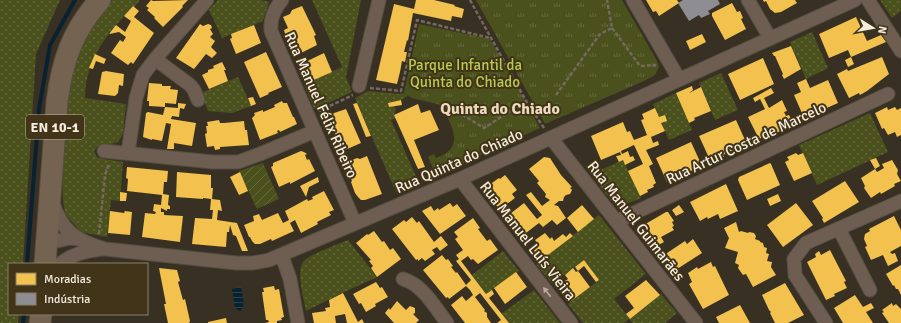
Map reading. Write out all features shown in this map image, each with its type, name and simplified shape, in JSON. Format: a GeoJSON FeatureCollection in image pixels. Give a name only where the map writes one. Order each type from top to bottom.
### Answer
{"type":"FeatureCollection","features":[{"type":"Feature","properties":{"kind":"main road","name":"EN 10-1"},"geometry":{"type":"LineString","coordinates":[[45,263],[56,102],[63,66],[68,50],[76,33],[100,0]]}},
{"type":"Feature","properties":{"kind":"street"},"geometry":{"type":"LineString","coordinates":[[207,0],[155,58],[143,75],[116,152],[213,162],[238,162],[315,130]]}},
{"type":"Feature","properties":{"kind":"street","name":"Rua Manuel Félix Ribeiro"},"geometry":{"type":"LineString","coordinates":[[282,0],[273,13],[271,31],[355,223]]}},
{"type":"Feature","properties":{"kind":"street"},"geometry":{"type":"LineString","coordinates":[[359,86],[379,0]]}},
{"type":"Feature","properties":{"kind":"street"},"geometry":{"type":"LineString","coordinates":[[633,0],[679,79]]}},
{"type":"Feature","properties":{"kind":"street"},"geometry":{"type":"LineString","coordinates":[[748,0],[770,38]]}},
{"type":"Feature","properties":{"kind":"street","name":"Rua Quinta do Chiado"},"geometry":{"type":"LineString","coordinates":[[51,177],[53,203],[57,216],[63,226],[80,239],[92,245],[105,249],[236,263],[253,263],[269,260],[282,256],[355,223],[460,179],[855,0]]}},
{"type":"Feature","properties":{"kind":"street"},"geometry":{"type":"LineString","coordinates":[[868,0],[901,51]]}},
{"type":"Feature","properties":{"kind":"street"},"geometry":{"type":"LineString","coordinates":[[155,58],[190,85],[198,100]]}},
{"type":"Feature","properties":{"kind":"street","name":"Rua Artur Costa de Marcelo"},"geometry":{"type":"LineString","coordinates":[[617,221],[888,94]]}},
{"type":"Feature","properties":{"kind":"street","name":"Rua Manuel Guimarães"},"geometry":{"type":"LineString","coordinates":[[551,138],[696,323]]}},
{"type":"Feature","properties":{"kind":"street","name":"Rua Manuel Luís Vieira"},"geometry":{"type":"LineString","coordinates":[[460,179],[571,323]]}},
{"type":"Feature","properties":{"kind":"street"},"geometry":{"type":"LineString","coordinates":[[826,323],[796,275],[794,259],[806,243],[901,201]]}},
{"type":"Feature","properties":{"kind":"street"},"geometry":{"type":"LineString","coordinates":[[839,228],[870,290]]}},
{"type":"Feature","properties":{"kind":"street","name":"Rua Quinta do Chiado"},"geometry":{"type":"LineString","coordinates":[[47,243],[71,238],[80,239]]}},
{"type":"Feature","properties":{"kind":"street","name":"Rua Quinta do Chiado"},"geometry":{"type":"LineString","coordinates":[[47,243],[78,254]]}},
{"type":"Feature","properties":{"kind":"street","name":"Rua Quinta do Chiado"},"geometry":{"type":"LineString","coordinates":[[61,263],[68,258],[78,254],[105,249]]}},
{"type":"Feature","properties":{"kind":"street"},"geometry":{"type":"LineString","coordinates":[[282,256],[290,279],[298,323]]}},
{"type":"Feature","properties":{"kind":"street"},"geometry":{"type":"LineString","coordinates":[[403,279],[412,281],[419,287],[447,323]]}},
{"type":"Feature","properties":{"kind":"path"},"geometry":{"type":"LineString","coordinates":[[470,0],[526,101],[551,138]]}},
{"type":"Feature","properties":{"kind":"path"},"geometry":{"type":"LineString","coordinates":[[608,0],[612,28],[640,66],[671,65]]}},
{"type":"Feature","properties":{"kind":"path"},"geometry":{"type":"LineString","coordinates":[[308,116],[357,93],[359,86],[401,91],[417,20],[490,38]]}},
{"type":"Feature","properties":{"kind":"path"},"geometry":{"type":"LineString","coordinates":[[556,95],[600,34],[612,28]]}},
{"type":"Feature","properties":{"kind":"path"},"geometry":{"type":"LineString","coordinates":[[447,105],[484,128],[526,101]]}},
{"type":"Feature","properties":{"kind":"path"},"geometry":{"type":"LineString","coordinates":[[105,249],[99,237],[105,175],[111,159],[116,152]]}},
{"type":"Feature","properties":{"kind":"green space"},"geometry":{"type":"Polygon","coordinates":[[[0,0],[60,0],[36,54],[23,263],[8,263],[8,315],[19,315],[18,323],[0,323],[0,0]]]}},
{"type":"Feature","properties":{"kind":"green space"},"geometry":{"type":"Polygon","coordinates":[[[112,0],[140,0],[134,7],[133,6],[107,37],[94,59],[89,70],[86,83],[85,98],[126,104],[123,134],[118,142],[98,146],[94,151],[97,157],[123,162],[120,201],[111,200],[107,237],[81,232],[65,214],[62,175],[69,84],[83,40],[112,0]]]}},
{"type":"Feature","properties":{"kind":"green space"},"geometry":{"type":"Polygon","coordinates":[[[218,0],[261,0],[269,2],[263,21],[222,38],[209,10],[218,0]]]}},
{"type":"Feature","properties":{"kind":"green space"},"geometry":{"type":"Polygon","coordinates":[[[312,0],[361,0],[346,77],[352,92],[314,109],[304,84],[342,67],[312,0]]]}},
{"type":"Feature","properties":{"kind":"green space"},"geometry":{"type":"Polygon","coordinates":[[[476,0],[622,0],[659,67],[655,75],[644,81],[545,124],[476,0]]]}},
{"type":"Feature","properties":{"kind":"green space"},"geometry":{"type":"Polygon","coordinates":[[[880,0],[901,0],[901,11],[892,18],[880,0]]]}},
{"type":"Feature","properties":{"kind":"green space","name":"Parque Infantil da Quinta do Chiado"},"geometry":{"type":"Polygon","coordinates":[[[419,24],[490,39],[540,128],[436,176],[428,157],[434,154],[436,158],[446,153],[451,148],[454,142],[454,135],[449,120],[441,105],[412,98],[404,93],[419,24]]]}},
{"type":"Feature","properties":{"kind":"green space"},"geometry":{"type":"Polygon","coordinates":[[[812,32],[828,68],[806,79],[790,42],[812,32]]]}},
{"type":"Feature","properties":{"kind":"green space"},"geometry":{"type":"Polygon","coordinates":[[[721,73],[738,110],[715,120],[699,83],[721,73]]]}},
{"type":"Feature","properties":{"kind":"green space"},"geometry":{"type":"Polygon","coordinates":[[[238,77],[251,106],[232,113],[208,111],[201,93],[238,77]]]}},
{"type":"Feature","properties":{"kind":"green space"},"geometry":{"type":"Polygon","coordinates":[[[368,91],[399,94],[404,93],[408,96],[401,100],[388,103],[390,107],[394,106],[396,109],[394,115],[396,118],[391,120],[418,181],[396,192],[355,98],[368,91]]]}},
{"type":"Feature","properties":{"kind":"green space"},"geometry":{"type":"Polygon","coordinates":[[[676,93],[692,130],[669,140],[653,104],[676,93]]]}},
{"type":"Feature","properties":{"kind":"green space"},"geometry":{"type":"Polygon","coordinates":[[[870,113],[888,152],[817,185],[799,145],[870,113]]]}},
{"type":"Feature","properties":{"kind":"green space"},"geometry":{"type":"Polygon","coordinates":[[[623,160],[641,198],[629,203],[619,204],[610,198],[591,174],[623,160]]]}},
{"type":"Feature","properties":{"kind":"green space"},"geometry":{"type":"Polygon","coordinates":[[[263,163],[279,199],[257,209],[239,171],[263,163]]]}},
{"type":"Feature","properties":{"kind":"green space"},"geometry":{"type":"Polygon","coordinates":[[[599,215],[646,274],[614,299],[630,319],[661,294],[677,313],[665,323],[633,323],[629,319],[624,323],[583,323],[568,304],[599,280],[584,260],[552,284],[536,264],[599,215]]]}},
{"type":"Feature","properties":{"kind":"green space"},"geometry":{"type":"Polygon","coordinates":[[[348,240],[377,277],[306,311],[300,279],[300,272],[303,262],[310,256],[348,240]]]}},
{"type":"Feature","properties":{"kind":"green space"},"geometry":{"type":"Polygon","coordinates":[[[503,251],[519,271],[486,294],[472,275],[503,251]]]}},
{"type":"Feature","properties":{"kind":"green space"},"geometry":{"type":"Polygon","coordinates":[[[534,290],[560,323],[509,323],[501,314],[534,290]]]}},
{"type":"Feature","properties":{"kind":"water"},"geometry":{"type":"Polygon","coordinates":[[[241,287],[244,303],[240,311],[235,308],[232,289],[241,287]]]}},
{"type":"Feature","properties":{"kind":"building: Moradias"},"geometry":{"type":"Polygon","coordinates":[[[151,0],[188,0],[163,27],[147,10],[149,8],[146,6],[151,0]]]}},
{"type":"Feature","properties":{"kind":"building: Moradias"},"geometry":{"type":"Polygon","coordinates":[[[416,0],[434,0],[455,5],[454,6],[464,9],[462,18],[452,16],[451,21],[413,13],[408,41],[407,40],[404,52],[407,52],[405,62],[402,61],[397,84],[376,80],[394,4],[414,9],[416,0]]]}},
{"type":"Feature","properties":{"kind":"building: Moradias"},"geometry":{"type":"Polygon","coordinates":[[[646,0],[677,0],[679,3],[659,16],[656,11],[653,12],[646,0]]]}},
{"type":"Feature","properties":{"kind":"building: Moradias"},"geometry":{"type":"Polygon","coordinates":[[[763,0],[795,0],[797,3],[781,12],[775,13],[770,9],[766,1],[764,2],[763,0]]]}},
{"type":"Feature","properties":{"kind":"building: Moradias"},"geometry":{"type":"Polygon","coordinates":[[[732,3],[737,12],[740,11],[743,18],[741,19],[746,29],[725,40],[712,16],[712,13],[732,3]]]}},
{"type":"Feature","properties":{"kind":"building: Moradias"},"geometry":{"type":"Polygon","coordinates":[[[133,6],[139,11],[134,17],[154,33],[133,64],[131,62],[128,65],[111,53],[120,40],[123,42],[126,37],[119,32],[109,34],[116,25],[125,32],[131,21],[124,16],[133,6]]]}},
{"type":"Feature","properties":{"kind":"building: Moradias"},"geometry":{"type":"Polygon","coordinates":[[[302,6],[316,35],[314,36],[317,45],[299,54],[293,52],[286,37],[284,30],[288,28],[283,17],[290,14],[292,10],[302,6]]]}},
{"type":"Feature","properties":{"kind":"building: Moradias"},"geometry":{"type":"Polygon","coordinates":[[[856,17],[867,41],[881,35],[886,42],[851,57],[848,50],[829,58],[819,34],[856,17]]]}},
{"type":"Feature","properties":{"kind":"building: Moradias"},"geometry":{"type":"Polygon","coordinates":[[[200,24],[203,26],[208,24],[211,25],[212,28],[210,29],[213,34],[210,37],[215,41],[211,47],[217,53],[212,58],[206,54],[194,69],[176,58],[200,24]]]}},
{"type":"Feature","properties":{"kind":"building: Moradias"},"geometry":{"type":"Polygon","coordinates":[[[254,25],[261,43],[236,54],[230,39],[232,38],[231,34],[254,25]]]}},
{"type":"Feature","properties":{"kind":"building: Moradias"},"geometry":{"type":"Polygon","coordinates":[[[702,34],[706,42],[690,50],[686,41],[702,34]]]}},
{"type":"Feature","properties":{"kind":"building: Moradias"},"geometry":{"type":"Polygon","coordinates":[[[791,46],[801,69],[784,79],[775,56],[772,53],[791,46]]]}},
{"type":"Feature","properties":{"kind":"building: Moradias"},"geometry":{"type":"Polygon","coordinates":[[[266,52],[282,87],[260,98],[244,62],[266,52]]]}},
{"type":"Feature","properties":{"kind":"building: Moradias"},"geometry":{"type":"Polygon","coordinates":[[[324,53],[332,72],[307,83],[299,65],[324,53]]]}},
{"type":"Feature","properties":{"kind":"building: Moradias"},"geometry":{"type":"Polygon","coordinates":[[[95,54],[106,59],[104,64],[96,61],[93,69],[89,68],[95,54]]]}},
{"type":"Feature","properties":{"kind":"building: Moradias"},"geometry":{"type":"Polygon","coordinates":[[[851,57],[854,64],[848,67],[845,60],[851,57]]]}},
{"type":"Feature","properties":{"kind":"building: Moradias"},"geometry":{"type":"Polygon","coordinates":[[[882,57],[889,74],[867,91],[849,98],[837,74],[882,57]]]}},
{"type":"Feature","properties":{"kind":"building: Moradias"},"geometry":{"type":"Polygon","coordinates":[[[763,58],[774,84],[740,100],[728,74],[763,58]]]}},
{"type":"Feature","properties":{"kind":"building: Moradias"},"geometry":{"type":"Polygon","coordinates":[[[222,62],[226,70],[224,70],[228,81],[209,89],[202,75],[208,72],[208,70],[214,68],[213,66],[222,62]]]}},
{"type":"Feature","properties":{"kind":"building: Moradias"},"geometry":{"type":"Polygon","coordinates":[[[106,71],[124,74],[123,86],[119,85],[118,93],[115,96],[98,94],[102,72],[106,71]]]}},
{"type":"Feature","properties":{"kind":"building: Moradias"},"geometry":{"type":"Polygon","coordinates":[[[806,79],[810,88],[828,80],[838,103],[805,120],[794,95],[801,92],[797,83],[806,79]]]}},
{"type":"Feature","properties":{"kind":"building: Moradias"},"geometry":{"type":"Polygon","coordinates":[[[149,83],[162,84],[162,86],[171,86],[170,89],[178,90],[176,104],[165,103],[165,107],[149,106],[149,101],[147,101],[149,83]]]}},
{"type":"Feature","properties":{"kind":"building: Moradias"},"geometry":{"type":"Polygon","coordinates":[[[692,86],[693,90],[689,93],[701,87],[711,111],[694,118],[695,120],[689,123],[676,93],[692,86]]]}},
{"type":"Feature","properties":{"kind":"building: Moradias"},"geometry":{"type":"Polygon","coordinates":[[[771,88],[774,93],[764,98],[769,108],[782,100],[787,111],[784,112],[786,116],[789,115],[794,125],[776,133],[775,131],[768,135],[769,137],[764,140],[763,137],[759,139],[748,117],[765,109],[760,99],[755,102],[753,98],[771,88]]]}},
{"type":"Feature","properties":{"kind":"building: Moradias"},"geometry":{"type":"Polygon","coordinates":[[[253,97],[256,104],[251,106],[248,98],[253,97]]]}},
{"type":"Feature","properties":{"kind":"building: Moradias"},"geometry":{"type":"Polygon","coordinates":[[[401,100],[402,105],[389,107],[388,103],[401,100]]]}},
{"type":"Feature","properties":{"kind":"building: Moradias"},"geometry":{"type":"Polygon","coordinates":[[[282,101],[283,103],[287,103],[297,124],[280,132],[279,130],[277,131],[278,133],[260,140],[252,118],[255,115],[254,113],[263,110],[263,112],[275,107],[274,105],[282,101]]]}},
{"type":"Feature","properties":{"kind":"building: Moradias"},"geometry":{"type":"Polygon","coordinates":[[[178,103],[186,104],[184,109],[180,108],[179,117],[172,116],[171,119],[196,123],[192,146],[174,143],[174,149],[167,149],[171,124],[166,123],[162,141],[143,137],[146,113],[148,112],[163,115],[165,107],[178,108],[178,103]]]}},
{"type":"Feature","properties":{"kind":"building: Moradias"},"geometry":{"type":"Polygon","coordinates":[[[357,103],[371,136],[366,137],[353,104],[357,103]]]}},
{"type":"Feature","properties":{"kind":"building: Moradias"},"geometry":{"type":"Polygon","coordinates":[[[418,104],[421,113],[430,110],[439,130],[414,140],[425,167],[418,169],[394,115],[418,104]]]}},
{"type":"Feature","properties":{"kind":"building: Moradias"},"geometry":{"type":"Polygon","coordinates":[[[887,107],[888,110],[895,107],[897,110],[901,108],[901,135],[897,137],[895,132],[888,135],[884,128],[882,129],[875,113],[887,107]]]}},
{"type":"Feature","properties":{"kind":"building: Moradias"},"geometry":{"type":"Polygon","coordinates":[[[655,108],[659,117],[665,115],[667,121],[661,123],[665,131],[651,137],[653,143],[658,141],[659,145],[646,150],[653,164],[649,166],[656,183],[653,185],[654,187],[647,190],[648,192],[640,196],[628,171],[643,164],[634,145],[621,151],[622,154],[628,151],[630,157],[633,156],[635,160],[625,165],[623,160],[619,162],[616,156],[621,155],[620,152],[601,160],[591,136],[623,122],[627,132],[630,131],[634,140],[647,135],[641,120],[644,119],[642,114],[655,108]]]}},
{"type":"Feature","properties":{"kind":"building: Moradias"},"geometry":{"type":"Polygon","coordinates":[[[346,109],[361,143],[345,150],[342,144],[339,144],[331,123],[334,121],[331,114],[346,109]]]}},
{"type":"Feature","properties":{"kind":"building: Moradias"},"geometry":{"type":"Polygon","coordinates":[[[219,120],[220,123],[244,121],[249,145],[220,147],[220,149],[215,150],[214,146],[207,147],[205,134],[207,133],[207,122],[219,120]]]}},
{"type":"Feature","properties":{"kind":"building: Moradias"},"geometry":{"type":"Polygon","coordinates":[[[736,120],[745,140],[745,144],[723,155],[724,157],[710,160],[699,136],[736,120]]]}},
{"type":"Feature","properties":{"kind":"building: Moradias"},"geometry":{"type":"Polygon","coordinates":[[[691,142],[702,166],[667,182],[656,158],[691,142]]]}},
{"type":"Feature","properties":{"kind":"building: Moradias"},"geometry":{"type":"Polygon","coordinates":[[[301,151],[307,154],[305,155],[307,160],[309,159],[315,171],[290,184],[290,182],[279,187],[271,167],[273,166],[273,163],[301,151]]]}},
{"type":"Feature","properties":{"kind":"building: Moradias"},"geometry":{"type":"Polygon","coordinates":[[[796,153],[798,155],[803,153],[812,173],[794,181],[785,162],[789,160],[787,157],[796,153]]]}},
{"type":"Feature","properties":{"kind":"building: Moradias"},"geometry":{"type":"Polygon","coordinates":[[[367,156],[382,194],[361,200],[355,193],[345,163],[367,156]]]}},
{"type":"Feature","properties":{"kind":"building: Moradias"},"geometry":{"type":"Polygon","coordinates":[[[544,157],[550,158],[561,175],[572,187],[570,188],[572,190],[570,194],[564,197],[563,201],[559,201],[554,205],[558,206],[566,218],[557,225],[552,220],[543,227],[539,223],[522,236],[506,217],[524,203],[537,219],[542,215],[526,195],[531,192],[542,206],[550,200],[545,197],[546,194],[537,183],[539,181],[529,169],[544,157]]]}},
{"type":"Feature","properties":{"kind":"building: Moradias"},"geometry":{"type":"Polygon","coordinates":[[[876,158],[880,166],[875,169],[870,160],[876,158]]]}},
{"type":"Feature","properties":{"kind":"building: Moradias"},"geometry":{"type":"Polygon","coordinates":[[[892,160],[898,170],[897,174],[901,181],[894,184],[895,186],[881,194],[880,192],[871,198],[864,188],[865,186],[861,178],[875,169],[877,172],[884,168],[882,164],[892,160]]]}},
{"type":"Feature","properties":{"kind":"building: Moradias"},"geometry":{"type":"Polygon","coordinates":[[[770,163],[780,185],[747,200],[738,180],[739,177],[770,163]]]}},
{"type":"Feature","properties":{"kind":"building: Moradias"},"geometry":{"type":"Polygon","coordinates":[[[127,167],[168,171],[167,182],[164,182],[163,194],[169,195],[168,205],[170,206],[170,209],[167,209],[167,211],[161,208],[161,212],[164,212],[164,215],[183,216],[180,242],[142,237],[145,213],[155,214],[156,212],[153,211],[154,204],[161,205],[162,195],[127,191],[127,167]]]}},
{"type":"Feature","properties":{"kind":"building: Moradias"},"geometry":{"type":"Polygon","coordinates":[[[177,172],[211,175],[211,188],[213,188],[212,199],[220,200],[222,211],[218,210],[217,220],[237,223],[248,251],[242,251],[236,236],[233,235],[230,225],[229,232],[227,232],[226,247],[192,244],[195,218],[212,219],[213,210],[210,210],[211,199],[176,197],[177,172]]]}},
{"type":"Feature","properties":{"kind":"building: Moradias"},"geometry":{"type":"Polygon","coordinates":[[[240,172],[248,191],[239,195],[230,177],[240,172]]]}},
{"type":"Feature","properties":{"kind":"building: Moradias"},"geometry":{"type":"Polygon","coordinates":[[[505,175],[517,190],[512,194],[515,198],[500,209],[487,196],[486,188],[487,183],[489,185],[505,175]]]}},
{"type":"Feature","properties":{"kind":"building: Moradias"},"geometry":{"type":"Polygon","coordinates":[[[318,177],[319,182],[309,187],[306,197],[300,186],[318,177]]]}},
{"type":"Feature","properties":{"kind":"building: Moradias"},"geometry":{"type":"Polygon","coordinates":[[[845,181],[859,202],[824,223],[823,218],[812,201],[845,181]]]}},
{"type":"Feature","properties":{"kind":"building: Moradias"},"geometry":{"type":"Polygon","coordinates":[[[726,184],[738,211],[720,219],[718,214],[700,221],[690,202],[726,184]]]}},
{"type":"Feature","properties":{"kind":"building: Moradias"},"geometry":{"type":"Polygon","coordinates":[[[324,191],[334,210],[329,212],[331,215],[317,222],[318,224],[301,233],[295,220],[290,223],[294,231],[272,241],[271,239],[260,244],[255,244],[249,237],[244,225],[254,221],[253,216],[259,214],[262,220],[278,213],[283,223],[289,220],[285,211],[307,199],[308,201],[313,199],[312,197],[324,191]]]}},
{"type":"Feature","properties":{"kind":"building: Moradias"},"geometry":{"type":"Polygon","coordinates":[[[120,192],[127,193],[126,201],[120,201],[120,192]]]}},
{"type":"Feature","properties":{"kind":"building: Moradias"},"geometry":{"type":"Polygon","coordinates":[[[778,194],[781,201],[770,206],[767,199],[778,194]]]}},
{"type":"Feature","properties":{"kind":"building: Moradias"},"geometry":{"type":"Polygon","coordinates":[[[450,203],[453,207],[457,204],[466,216],[440,234],[422,211],[431,206],[434,211],[438,208],[439,210],[450,203]]]}},
{"type":"Feature","properties":{"kind":"building: Moradias"},"geometry":{"type":"Polygon","coordinates":[[[796,203],[813,225],[783,247],[767,225],[796,203]]]}},
{"type":"Feature","properties":{"kind":"building: Moradias"},"geometry":{"type":"Polygon","coordinates":[[[582,205],[594,219],[578,232],[567,218],[582,205]]]}},
{"type":"Feature","properties":{"kind":"building: Moradias"},"geometry":{"type":"Polygon","coordinates":[[[679,205],[684,212],[676,216],[672,210],[679,205]]]}},
{"type":"Feature","properties":{"kind":"building: Moradias"},"geometry":{"type":"Polygon","coordinates":[[[110,211],[124,213],[125,211],[132,212],[130,235],[108,233],[110,211]]]}},
{"type":"Feature","properties":{"kind":"building: Moradias"},"geometry":{"type":"Polygon","coordinates":[[[668,212],[674,221],[672,222],[674,226],[672,227],[674,230],[661,237],[664,242],[655,247],[650,239],[648,240],[642,226],[668,212]]]}},
{"type":"Feature","properties":{"kind":"building: Moradias"},"geometry":{"type":"Polygon","coordinates":[[[894,216],[901,230],[901,246],[890,252],[892,254],[895,253],[898,261],[888,266],[883,255],[871,260],[865,247],[867,246],[864,239],[865,234],[870,231],[869,229],[894,216]]]}},
{"type":"Feature","properties":{"kind":"building: Moradias"},"geometry":{"type":"Polygon","coordinates":[[[412,217],[417,223],[419,221],[434,242],[441,236],[448,245],[440,251],[437,247],[432,250],[435,254],[425,261],[422,258],[418,261],[418,259],[416,260],[392,229],[404,220],[406,222],[412,217]]]}},
{"type":"Feature","properties":{"kind":"building: Moradias"},"geometry":{"type":"Polygon","coordinates":[[[473,218],[480,228],[478,229],[487,241],[490,239],[498,250],[478,264],[473,259],[471,260],[468,256],[461,261],[486,294],[492,290],[494,294],[489,298],[509,323],[497,323],[501,320],[480,293],[475,297],[487,313],[487,317],[491,323],[465,323],[451,305],[462,296],[466,301],[473,295],[470,290],[466,286],[449,299],[448,297],[446,298],[423,270],[442,255],[446,260],[448,259],[453,266],[451,267],[456,273],[457,272],[466,285],[471,280],[456,261],[459,259],[456,255],[463,250],[455,239],[458,237],[454,232],[473,218]]]}},
{"type":"Feature","properties":{"kind":"building: Moradias"},"geometry":{"type":"Polygon","coordinates":[[[736,222],[739,232],[754,233],[756,236],[755,239],[763,243],[764,247],[767,248],[766,253],[769,254],[767,261],[772,262],[771,267],[776,275],[753,287],[746,274],[743,275],[738,268],[739,265],[735,263],[738,252],[725,248],[729,238],[724,228],[736,222]]]}},
{"type":"Feature","properties":{"kind":"building: Moradias"},"geometry":{"type":"Polygon","coordinates":[[[374,231],[382,242],[384,241],[390,250],[393,248],[401,259],[377,277],[371,268],[373,266],[369,261],[371,260],[356,243],[367,234],[368,235],[374,231]]]}},
{"type":"Feature","properties":{"kind":"building: Moradias"},"geometry":{"type":"Polygon","coordinates":[[[545,233],[550,239],[552,237],[554,241],[563,234],[566,237],[570,233],[573,236],[540,261],[534,251],[539,245],[535,240],[545,233]]]}},
{"type":"Feature","properties":{"kind":"building: Moradias"},"geometry":{"type":"Polygon","coordinates":[[[693,239],[702,253],[674,271],[664,260],[668,257],[667,253],[685,241],[687,244],[693,239]]]}},
{"type":"Feature","properties":{"kind":"building: Moradias"},"geometry":{"type":"Polygon","coordinates":[[[830,250],[846,281],[844,282],[847,288],[834,294],[835,296],[826,300],[807,262],[816,257],[815,254],[819,251],[821,255],[830,250]]]}},
{"type":"Feature","properties":{"kind":"building: Moradias"},"geometry":{"type":"Polygon","coordinates":[[[584,260],[599,280],[596,282],[584,266],[578,271],[575,267],[584,260]]]}},
{"type":"Feature","properties":{"kind":"building: Moradias"},"geometry":{"type":"Polygon","coordinates":[[[711,262],[713,267],[715,266],[729,295],[703,309],[689,284],[692,282],[688,273],[697,267],[698,269],[711,262]]]}},
{"type":"Feature","properties":{"kind":"building: Moradias"},"geometry":{"type":"Polygon","coordinates":[[[901,265],[901,295],[898,289],[896,289],[894,285],[893,286],[886,274],[901,265]]]}},
{"type":"Feature","properties":{"kind":"building: Moradias"},"geometry":{"type":"Polygon","coordinates":[[[159,268],[177,270],[180,281],[178,282],[183,300],[185,299],[190,321],[189,323],[168,323],[159,268]]]}},
{"type":"Feature","properties":{"kind":"building: Moradias"},"geometry":{"type":"Polygon","coordinates":[[[573,268],[576,272],[578,271],[590,287],[570,302],[561,288],[566,284],[565,281],[568,279],[565,275],[573,268]]]}},
{"type":"Feature","properties":{"kind":"building: Moradias"},"geometry":{"type":"Polygon","coordinates":[[[516,272],[527,287],[505,304],[494,288],[516,272]]]}},
{"type":"Feature","properties":{"kind":"building: Moradias"},"geometry":{"type":"Polygon","coordinates":[[[646,280],[660,295],[630,319],[626,314],[634,308],[625,296],[646,280]]]}},
{"type":"Feature","properties":{"kind":"building: Moradias"},"geometry":{"type":"Polygon","coordinates":[[[376,282],[380,288],[382,287],[388,297],[375,304],[376,306],[366,312],[361,303],[359,304],[353,294],[376,282]]]}},
{"type":"Feature","properties":{"kind":"building: Moradias"},"geometry":{"type":"Polygon","coordinates":[[[785,283],[804,315],[788,323],[775,323],[762,295],[785,283]]]}},
{"type":"Feature","properties":{"kind":"building: Moradias"},"geometry":{"type":"Polygon","coordinates":[[[274,286],[275,290],[279,289],[284,317],[281,318],[282,320],[277,321],[277,323],[265,323],[269,322],[266,320],[262,292],[264,292],[263,288],[274,286]]]}},
{"type":"Feature","properties":{"kind":"building: Moradias"},"geometry":{"type":"Polygon","coordinates":[[[343,293],[358,322],[362,319],[364,323],[347,323],[345,314],[335,316],[336,323],[314,323],[312,313],[326,311],[325,308],[330,307],[329,300],[343,293]]]}},
{"type":"Feature","properties":{"kind":"building: Moradias"},"geometry":{"type":"Polygon","coordinates":[[[855,295],[863,307],[871,303],[874,308],[866,312],[873,323],[843,323],[834,308],[855,295]]]}},
{"type":"Feature","properties":{"kind":"building: Moradias"},"geometry":{"type":"Polygon","coordinates":[[[397,301],[406,310],[410,306],[415,308],[415,313],[413,314],[419,320],[416,323],[394,323],[385,313],[389,308],[390,310],[397,301]]]}},
{"type":"Feature","properties":{"kind":"building: Moradias"},"geometry":{"type":"Polygon","coordinates":[[[892,303],[893,306],[896,304],[901,309],[901,323],[889,323],[882,313],[884,312],[882,310],[892,303]]]}},
{"type":"Feature","properties":{"kind":"building: Moradias"},"geometry":{"type":"Polygon","coordinates":[[[740,305],[750,323],[719,323],[716,317],[740,305]]]}},
{"type":"Feature","properties":{"kind":"building: Moradias"},"geometry":{"type":"Polygon","coordinates":[[[226,318],[227,323],[208,323],[208,322],[226,318]]]}},
{"type":"Feature","properties":{"kind":"building: Indústria"},"geometry":{"type":"Polygon","coordinates":[[[683,0],[718,0],[720,4],[708,11],[710,14],[701,18],[699,15],[689,21],[678,3],[683,0]]]}},
{"type":"Feature","properties":{"kind":"waterway"},"geometry":{"type":"LineString","coordinates":[[27,263],[39,109],[50,45],[75,0]]}},
{"type":"Feature","properties":{"kind":"waterway"},"geometry":{"type":"LineString","coordinates":[[23,323],[24,315]]}},
{"type":"Feature","properties":{"kind":"district","name":"Quinta do Chiado"},"geometry":{"type":"Point","coordinates":[500,109]}}]}
